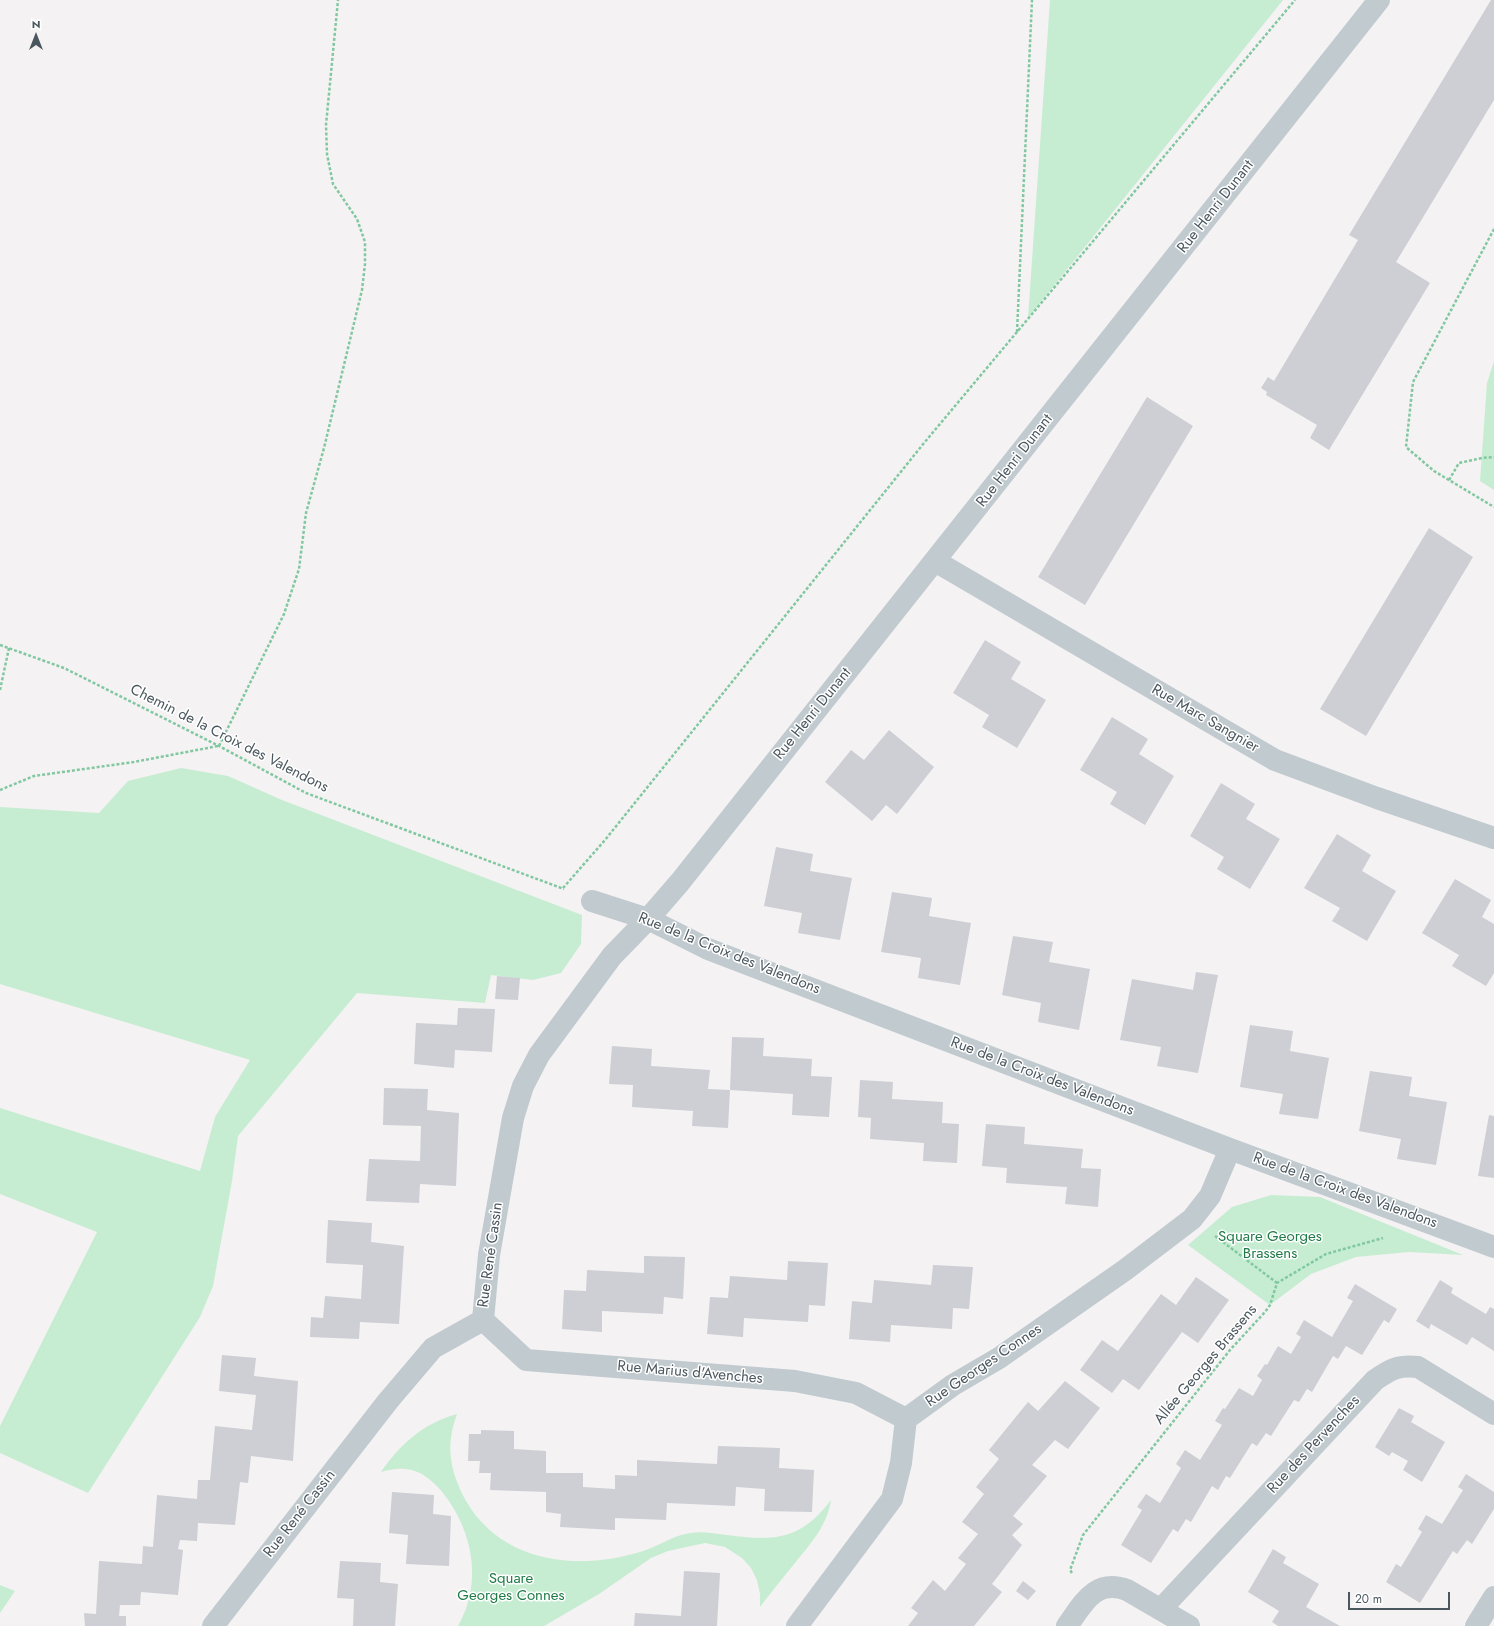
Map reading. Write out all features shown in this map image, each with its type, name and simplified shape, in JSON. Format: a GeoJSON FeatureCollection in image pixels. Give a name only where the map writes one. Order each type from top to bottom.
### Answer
{"type":"FeatureCollection","features":[{"type":"Feature","properties":{"kind":"street","name":"Rue Henri Dunant"},"geometry":{"type":"LineString","coordinates":[[648,919],[935,561],[1379,0]]}},
{"type":"Feature","properties":{"kind":"street","name":"Rue Marc Sangnier"},"geometry":{"type":"LineString","coordinates":[[935,561],[1275,760],[1377,798],[1494,838]]}},
{"type":"Feature","properties":{"kind":"street","name":"Rue de la Croix des Valendons"},"geometry":{"type":"LineString","coordinates":[[592,901],[648,919],[708,949],[1230,1149],[1494,1247]]}},
{"type":"Feature","properties":{"kind":"street","name":"Rue René Cassin"},"geometry":{"type":"LineString","coordinates":[[213,1626],[388,1401],[433,1348],[483,1320],[489,1255],[513,1118],[522,1086],[539,1055],[612,956],[648,919]]}},
{"type":"Feature","properties":{"kind":"street","name":"Rue Georges Connes"},"geometry":{"type":"LineString","coordinates":[[906,1419],[953,1385],[999,1358],[1125,1270],[1192,1219],[1210,1196],[1230,1149]]}},
{"type":"Feature","properties":{"kind":"street","name":"Rue Marius d'Avenches"},"geometry":{"type":"LineString","coordinates":[[483,1320],[526,1360],[795,1381],[856,1393],[906,1419]]}},
{"type":"Feature","properties":{"kind":"street","name":"Rue des Pervenches"},"geometry":{"type":"LineString","coordinates":[[1161,1609],[1375,1380],[1387,1371],[1404,1366],[1418,1367],[1494,1414]]}},
{"type":"Feature","properties":{"kind":"street"},"geometry":{"type":"LineString","coordinates":[[796,1626],[892,1499],[901,1463],[906,1419]]}},
{"type":"Feature","properties":{"kind":"street"},"geometry":{"type":"LineString","coordinates":[[1067,1626],[1089,1595],[1102,1588],[1110,1586],[1120,1587],[1189,1626]]}},
{"type":"Feature","properties":{"kind":"street"},"geometry":{"type":"LineString","coordinates":[[1476,1626],[1494,1597]]}},
{"type":"Feature","properties":{"kind":"path"},"geometry":{"type":"LineString","coordinates":[[0,790],[34,776],[134,762],[218,746],[284,614],[299,569],[306,513],[324,448],[362,290],[365,264],[365,242],[357,219],[333,184],[327,154],[326,125],[338,0]]}},
{"type":"Feature","properties":{"kind":"path"},"geometry":{"type":"LineString","coordinates":[[1017,332],[1032,0]]}},
{"type":"Feature","properties":{"kind":"path"},"geometry":{"type":"LineString","coordinates":[[1017,332],[1295,0]]}},
{"type":"Feature","properties":{"kind":"path"},"geometry":{"type":"LineString","coordinates":[[1494,229],[1413,382],[1406,447],[1434,471],[1494,507]]}},
{"type":"Feature","properties":{"kind":"path","name":"Chemin de la Croix des Valendons"},"geometry":{"type":"LineString","coordinates":[[0,645],[64,668],[218,746],[306,793],[563,888],[605,840],[924,443],[1017,332]]}},
{"type":"Feature","properties":{"kind":"path"},"geometry":{"type":"LineString","coordinates":[[1449,480],[1459,463],[1494,457]]}},
{"type":"Feature","properties":{"kind":"path"},"geometry":{"type":"LineString","coordinates":[[0,690],[9,648]]}},
{"type":"Feature","properties":{"kind":"path"},"geometry":{"type":"LineString","coordinates":[[1192,1219],[1277,1283],[1326,1254],[1384,1238]]}},
{"type":"Feature","properties":{"kind":"path","name":"Allée Georges Brassens"},"geometry":{"type":"LineString","coordinates":[[1089,1595],[1070,1570],[1083,1535],[1230,1350],[1265,1312],[1270,1305],[1277,1283]]}},
{"type":"Feature","properties":{"kind":"green space"},"geometry":{"type":"Polygon","coordinates":[[[1050,0],[1283,0],[1028,318],[1050,0]]]}},
{"type":"Feature","properties":{"kind":"green space"},"geometry":{"type":"Polygon","coordinates":[[[1494,361],[1494,490],[1480,481],[1487,383],[1494,361]]]}},
{"type":"Feature","properties":{"kind":"green space"},"geometry":{"type":"Polygon","coordinates":[[[181,768],[228,776],[282,800],[582,915],[581,944],[561,973],[533,980],[491,975],[485,1003],[357,993],[238,1136],[232,1181],[213,1286],[200,1317],[88,1493],[0,1453],[0,1426],[97,1232],[0,1194],[0,1108],[200,1171],[215,1117],[250,1060],[0,984],[0,807],[99,813],[128,781],[181,768]]]}},
{"type":"Feature","properties":{"kind":"green space","name":"Square Georges Brassens"},"geometry":{"type":"Polygon","coordinates":[[[1271,1195],[1320,1197],[1463,1255],[1409,1252],[1356,1257],[1311,1274],[1270,1305],[1188,1245],[1232,1207],[1271,1195]]]}},
{"type":"Feature","properties":{"kind":"green space","name":"Square Georges Connes"},"geometry":{"type":"Polygon","coordinates":[[[457,1414],[451,1437],[451,1458],[456,1479],[466,1501],[481,1522],[500,1538],[520,1549],[543,1557],[567,1561],[591,1561],[616,1558],[647,1550],[678,1536],[696,1532],[759,1538],[785,1535],[797,1531],[808,1524],[820,1514],[831,1500],[829,1509],[818,1534],[760,1607],[760,1594],[757,1580],[751,1568],[742,1558],[725,1547],[705,1543],[668,1551],[651,1558],[599,1594],[544,1626],[458,1626],[466,1609],[472,1575],[468,1540],[462,1524],[443,1493],[426,1477],[416,1471],[405,1469],[381,1472],[396,1452],[423,1429],[457,1414]]]}},
{"type":"Feature","properties":{"kind":"green space"},"geometry":{"type":"Polygon","coordinates":[[[0,1585],[15,1591],[0,1613],[0,1585]]]}},
{"type":"Feature","properties":{"kind":"building"},"geometry":{"type":"Polygon","coordinates":[[[1491,0],[1494,0],[1494,100],[1396,262],[1430,283],[1329,450],[1310,438],[1317,425],[1266,395],[1267,392],[1261,388],[1268,377],[1274,381],[1358,240],[1349,235],[1491,0]]]}},
{"type":"Feature","properties":{"kind":"building"},"geometry":{"type":"Polygon","coordinates":[[[1147,397],[1193,426],[1085,605],[1038,577],[1147,397]]]}},
{"type":"Feature","properties":{"kind":"building"},"geometry":{"type":"Polygon","coordinates":[[[1429,528],[1473,557],[1366,736],[1320,709],[1429,528]]]}},
{"type":"Feature","properties":{"kind":"building"},"geometry":{"type":"Polygon","coordinates":[[[985,640],[1021,662],[1011,679],[1046,700],[1017,748],[982,727],[989,715],[953,693],[985,640]]]}},
{"type":"Feature","properties":{"kind":"building"},"geometry":{"type":"Polygon","coordinates":[[[1112,717],[1148,739],[1139,754],[1174,776],[1145,825],[1110,804],[1117,792],[1080,770],[1112,717]]]}},
{"type":"Feature","properties":{"kind":"building"},"geometry":{"type":"Polygon","coordinates":[[[889,730],[934,767],[897,814],[886,805],[872,821],[825,782],[851,750],[864,760],[889,730]]]}},
{"type":"Feature","properties":{"kind":"building"},"geometry":{"type":"Polygon","coordinates":[[[1221,783],[1255,804],[1246,819],[1280,839],[1250,889],[1217,869],[1224,857],[1190,836],[1221,783]]]}},
{"type":"Feature","properties":{"kind":"building"},"geometry":{"type":"Polygon","coordinates":[[[1337,834],[1371,855],[1362,871],[1396,891],[1367,941],[1332,921],[1340,908],[1304,888],[1337,834]]]}},
{"type":"Feature","properties":{"kind":"building"},"geometry":{"type":"Polygon","coordinates":[[[776,847],[813,854],[810,871],[852,878],[840,940],[798,933],[802,913],[764,906],[776,847]]]}},
{"type":"Feature","properties":{"kind":"building"},"geometry":{"type":"Polygon","coordinates":[[[1455,879],[1491,900],[1482,917],[1494,924],[1494,973],[1486,986],[1452,966],[1459,955],[1422,933],[1455,879]]]}},
{"type":"Feature","properties":{"kind":"building"},"geometry":{"type":"Polygon","coordinates":[[[892,892],[932,898],[929,916],[971,923],[960,985],[918,978],[921,958],[881,952],[892,892]]]}},
{"type":"Feature","properties":{"kind":"building"},"geometry":{"type":"Polygon","coordinates":[[[1013,936],[1053,942],[1049,962],[1090,969],[1079,1030],[1038,1022],[1041,1003],[1002,995],[1013,936]]]}},
{"type":"Feature","properties":{"kind":"building"},"geometry":{"type":"Polygon","coordinates":[[[1196,972],[1218,975],[1198,1073],[1157,1066],[1161,1047],[1120,1040],[1132,979],[1193,990],[1196,972]]]}},
{"type":"Feature","properties":{"kind":"building"},"geometry":{"type":"Polygon","coordinates":[[[497,976],[520,978],[518,1000],[495,999],[497,976]]]}},
{"type":"Feature","properties":{"kind":"building"},"geometry":{"type":"Polygon","coordinates":[[[458,1008],[495,1009],[492,1052],[455,1050],[454,1068],[414,1064],[416,1023],[457,1025],[458,1008]]]}},
{"type":"Feature","properties":{"kind":"building"},"geometry":{"type":"Polygon","coordinates":[[[1250,1025],[1293,1031],[1290,1051],[1329,1058],[1318,1119],[1279,1114],[1283,1094],[1240,1087],[1250,1025]]]}},
{"type":"Feature","properties":{"kind":"building"},"geometry":{"type":"Polygon","coordinates":[[[732,1037],[764,1038],[763,1056],[812,1059],[811,1076],[832,1077],[829,1117],[792,1115],[793,1094],[730,1090],[732,1037]]]}},
{"type":"Feature","properties":{"kind":"building"},"geometry":{"type":"Polygon","coordinates":[[[612,1046],[652,1049],[651,1066],[710,1070],[708,1089],[730,1090],[728,1128],[692,1126],[693,1111],[632,1107],[633,1085],[609,1084],[612,1046]]]}},
{"type":"Feature","properties":{"kind":"building"},"geometry":{"type":"Polygon","coordinates":[[[1370,1071],[1412,1077],[1409,1096],[1447,1102],[1436,1165],[1397,1159],[1401,1139],[1359,1131],[1370,1071]]]}},
{"type":"Feature","properties":{"kind":"building"},"geometry":{"type":"Polygon","coordinates":[[[860,1080],[893,1082],[892,1099],[943,1102],[942,1123],[959,1124],[957,1163],[923,1161],[924,1143],[870,1139],[871,1118],[858,1117],[860,1080]]]}},
{"type":"Feature","properties":{"kind":"building"},"geometry":{"type":"Polygon","coordinates":[[[384,1088],[428,1089],[427,1110],[459,1113],[456,1186],[420,1184],[419,1203],[366,1201],[369,1159],[420,1161],[421,1126],[383,1125],[384,1088]]]}},
{"type":"Feature","properties":{"kind":"building"},"geometry":{"type":"Polygon","coordinates":[[[1489,1115],[1494,1116],[1494,1178],[1478,1176],[1489,1115]]]}},
{"type":"Feature","properties":{"kind":"building"},"geometry":{"type":"Polygon","coordinates":[[[986,1124],[1025,1127],[1024,1144],[1083,1149],[1081,1168],[1101,1169],[1098,1207],[1065,1204],[1067,1187],[1006,1183],[1007,1168],[982,1166],[986,1124]]]}},
{"type":"Feature","properties":{"kind":"building"},"geometry":{"type":"Polygon","coordinates":[[[328,1220],[372,1223],[371,1242],[404,1246],[399,1324],[360,1322],[359,1339],[310,1337],[311,1317],[323,1318],[325,1296],[361,1299],[363,1265],[326,1263],[328,1220]]]}},
{"type":"Feature","properties":{"kind":"building"},"geometry":{"type":"Polygon","coordinates":[[[644,1256],[685,1257],[683,1299],[664,1297],[663,1314],[602,1311],[602,1332],[562,1329],[564,1290],[586,1291],[587,1270],[644,1273],[644,1256]]]}},
{"type":"Feature","properties":{"kind":"building"},"geometry":{"type":"Polygon","coordinates":[[[788,1261],[828,1263],[825,1306],[809,1305],[808,1322],[744,1318],[743,1337],[707,1334],[710,1297],[728,1298],[730,1276],[787,1280],[788,1261]]]}},
{"type":"Feature","properties":{"kind":"building"},"geometry":{"type":"Polygon","coordinates":[[[933,1265],[973,1267],[969,1309],[953,1308],[952,1329],[891,1325],[890,1342],[849,1339],[852,1301],[872,1303],[874,1280],[931,1285],[933,1265]]]}},
{"type":"Feature","properties":{"kind":"building"},"geometry":{"type":"Polygon","coordinates":[[[1196,1277],[1229,1300],[1198,1343],[1182,1332],[1139,1390],[1123,1379],[1112,1393],[1080,1370],[1102,1340],[1118,1351],[1161,1294],[1176,1305],[1196,1277]]]}},
{"type":"Feature","properties":{"kind":"building"},"geometry":{"type":"Polygon","coordinates":[[[1440,1280],[1453,1288],[1451,1293],[1486,1314],[1490,1307],[1494,1309],[1494,1351],[1472,1337],[1467,1345],[1431,1324],[1429,1329],[1416,1321],[1440,1280]]]}},
{"type":"Feature","properties":{"kind":"building"},"geometry":{"type":"Polygon","coordinates":[[[1355,1284],[1397,1309],[1389,1323],[1384,1320],[1362,1355],[1346,1346],[1338,1359],[1333,1356],[1312,1392],[1307,1389],[1299,1402],[1294,1400],[1271,1436],[1266,1433],[1257,1446],[1252,1443],[1230,1478],[1226,1476],[1218,1490],[1212,1486],[1191,1522],[1186,1519],[1178,1532],[1173,1529],[1151,1563],[1121,1545],[1142,1510],[1137,1507],[1146,1494],[1160,1503],[1181,1468],[1176,1464],[1185,1450],[1200,1460],[1222,1425],[1215,1421],[1223,1408],[1225,1409],[1239,1388],[1253,1396],[1262,1380],[1257,1376],[1265,1364],[1267,1365],[1278,1346],[1291,1354],[1301,1337],[1296,1334],[1304,1320],[1332,1337],[1353,1301],[1347,1298],[1355,1284]]]}},
{"type":"Feature","properties":{"kind":"building"},"geometry":{"type":"Polygon","coordinates":[[[222,1355],[256,1358],[254,1376],[298,1381],[293,1461],[251,1456],[248,1483],[240,1482],[235,1525],[198,1523],[197,1541],[180,1540],[178,1549],[183,1550],[178,1595],[141,1592],[140,1605],[120,1605],[119,1616],[126,1616],[126,1626],[85,1626],[84,1613],[96,1614],[99,1561],[142,1564],[143,1546],[153,1547],[157,1495],[197,1499],[198,1480],[210,1480],[215,1426],[252,1430],[256,1395],[219,1391],[222,1355]]]}},
{"type":"Feature","properties":{"kind":"building"},"geometry":{"type":"Polygon","coordinates":[[[1065,1381],[1100,1408],[1068,1449],[1055,1440],[1032,1465],[1047,1476],[1013,1516],[1023,1524],[1012,1535],[1022,1545],[992,1584],[1002,1592],[974,1626],[908,1626],[918,1613],[911,1608],[933,1580],[945,1591],[966,1564],[958,1558],[978,1534],[962,1522],[984,1494],[976,1487],[999,1459],[989,1450],[1028,1402],[1038,1411],[1065,1381]]]}},
{"type":"Feature","properties":{"kind":"building"},"geometry":{"type":"Polygon","coordinates":[[[1399,1408],[1414,1416],[1411,1422],[1445,1442],[1422,1482],[1403,1470],[1408,1461],[1392,1452],[1389,1456],[1375,1447],[1399,1408]]]}},
{"type":"Feature","properties":{"kind":"building"},"geometry":{"type":"Polygon","coordinates":[[[481,1430],[514,1431],[514,1449],[546,1451],[546,1473],[583,1473],[583,1487],[615,1489],[615,1475],[637,1476],[637,1460],[717,1464],[718,1446],[780,1448],[779,1468],[814,1470],[812,1512],[764,1511],[765,1489],[736,1487],[735,1506],[667,1503],[666,1520],[615,1518],[615,1530],[560,1527],[561,1514],[546,1512],[546,1492],[490,1490],[491,1473],[479,1473],[480,1461],[468,1461],[469,1434],[481,1434],[481,1430]]]}},
{"type":"Feature","properties":{"kind":"building"},"geometry":{"type":"Polygon","coordinates":[[[1466,1474],[1494,1492],[1494,1509],[1472,1544],[1467,1540],[1457,1554],[1453,1551],[1420,1603],[1386,1582],[1396,1564],[1401,1567],[1422,1532],[1418,1529],[1426,1515],[1442,1524],[1463,1490],[1458,1487],[1466,1474]]]}},
{"type":"Feature","properties":{"kind":"building"},"geometry":{"type":"Polygon","coordinates":[[[392,1492],[434,1495],[433,1514],[451,1516],[449,1566],[406,1564],[408,1535],[389,1533],[392,1492]]]}},
{"type":"Feature","properties":{"kind":"building"},"geometry":{"type":"Polygon","coordinates":[[[1273,1549],[1286,1557],[1283,1563],[1319,1584],[1306,1607],[1340,1626],[1278,1626],[1272,1622],[1279,1611],[1248,1592],[1273,1549]]]}},
{"type":"Feature","properties":{"kind":"building"},"geometry":{"type":"Polygon","coordinates":[[[340,1561],[381,1563],[380,1582],[398,1584],[395,1626],[353,1626],[354,1599],[337,1598],[340,1561]]]}},
{"type":"Feature","properties":{"kind":"building"},"geometry":{"type":"Polygon","coordinates":[[[684,1571],[720,1573],[717,1626],[634,1626],[635,1613],[681,1616],[684,1571]]]}},
{"type":"Feature","properties":{"kind":"building"},"geometry":{"type":"Polygon","coordinates":[[[1023,1581],[1036,1591],[1028,1600],[1016,1591],[1023,1581]]]}}]}
